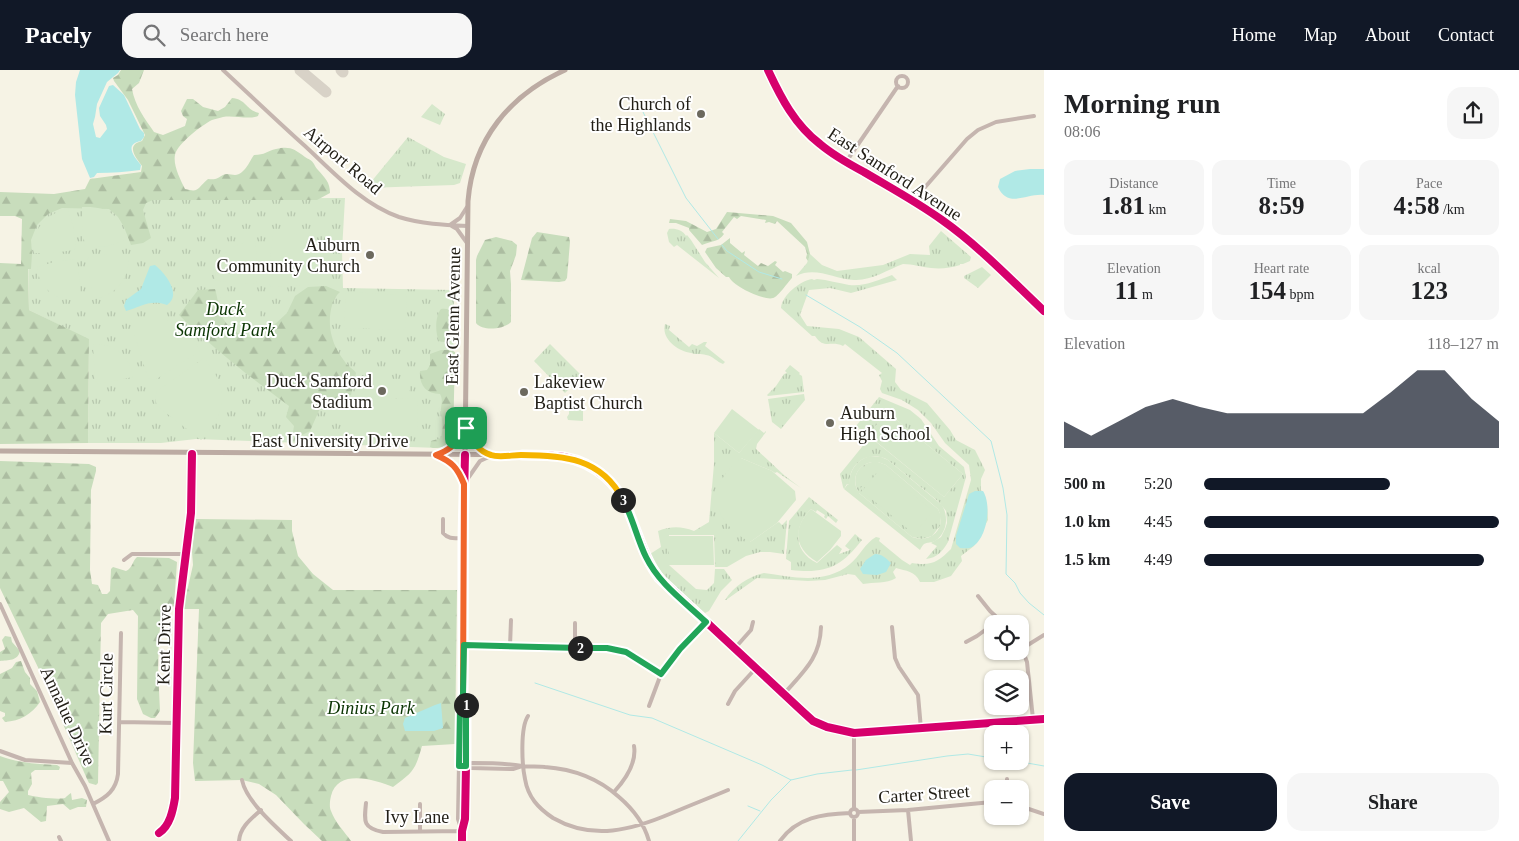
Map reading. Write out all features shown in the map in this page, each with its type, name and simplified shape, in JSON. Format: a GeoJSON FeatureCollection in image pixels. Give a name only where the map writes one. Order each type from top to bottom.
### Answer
{"type":"FeatureCollection","features":[{"type":"Feature","properties":{"kind":"main road","name":"East Glenn Avenue"},"geometry":{"type":"LineString","coordinates":[[465,456],[467,243],[471,178],[484,142],[510,106],[540,82],[565,70]]}},
{"type":"Feature","properties":{"kind":"main road"},"geometry":{"type":"LineString","coordinates":[[436,455],[448,450],[466,428],[475,444],[491,456]]}},
{"type":"Feature","properties":{"kind":"main road","name":"East University Drive"},"geometry":{"type":"LineString","coordinates":[[0,451],[563,457],[580,462],[598,471],[613,484],[629,512],[653,570],[666,585],[813,721],[836,730],[854,733],[1044,719]]}},
{"type":"Feature","properties":{"kind":"main road"},"geometry":{"type":"LineString","coordinates":[[436,455],[454,465],[459,471],[464,484]]}},
{"type":"Feature","properties":{"kind":"street","name":"Airport Road"},"geometry":{"type":"LineString","coordinates":[[223,70],[341,180],[368,201],[398,216],[412,220],[468,226]]}},
{"type":"Feature","properties":{"kind":"street","name":"East Samford Avenue"},"geometry":{"type":"LineString","coordinates":[[768,70],[784,103],[820,144],[846,162],[913,200],[960,234],[1044,311]]}},
{"type":"Feature","properties":{"kind":"street"},"geometry":{"type":"LineString","coordinates":[[846,162],[898,86]]}},
{"type":"Feature","properties":{"kind":"street"},"geometry":{"type":"LineString","coordinates":[[913,200],[966,139],[978,130],[996,122],[1034,116]]}},
{"type":"Feature","properties":{"kind":"street"},"geometry":{"type":"LineString","coordinates":[[467,243],[457,229],[450,225],[462,214],[468,205]]}},
{"type":"Feature","properties":{"kind":"street","name":"Kent Drive"},"geometry":{"type":"LineString","coordinates":[[159,833],[165,829],[175,798],[178,723],[178,609],[191,513],[192,454]]}},
{"type":"Feature","properties":{"kind":"street","name":"East Glenn Avenue"},"geometry":{"type":"LineString","coordinates":[[462,831],[458,819],[460,706],[463,694],[464,645],[463,538],[465,456]]}},
{"type":"Feature","properties":{"kind":"street"},"geometry":{"type":"LineString","coordinates":[[464,484],[480,461],[491,456]]}},
{"type":"Feature","properties":{"kind":"street"},"geometry":{"type":"LineString","coordinates":[[443,519],[443,533],[447,537],[452,539],[463,538]]}},
{"type":"Feature","properties":{"kind":"street"},"geometry":{"type":"LineString","coordinates":[[124,560],[132,554],[186,554]]}},
{"type":"Feature","properties":{"kind":"street"},"geometry":{"type":"LineString","coordinates":[[978,596],[994,615]]}},
{"type":"Feature","properties":{"kind":"street","name":"Annalue Drive"},"geometry":{"type":"LineString","coordinates":[[0,604],[108,839]]}},
{"type":"Feature","properties":{"kind":"street"},"geometry":{"type":"LineString","coordinates":[[510,646],[511,620]]}},
{"type":"Feature","properties":{"kind":"street"},"geometry":{"type":"LineString","coordinates":[[649,706],[661,674],[680,649],[706,622]]}},
{"type":"Feature","properties":{"kind":"street"},"geometry":{"type":"LineString","coordinates":[[735,648],[751,630],[753,622]]}},
{"type":"Feature","properties":{"kind":"street"},"geometry":{"type":"LineString","coordinates":[[575,623],[575,648]]}},
{"type":"Feature","properties":{"kind":"street"},"geometry":{"type":"LineString","coordinates":[[783,695],[813,661],[821,640],[822,627]]}},
{"type":"Feature","properties":{"kind":"street"},"geometry":{"type":"LineString","coordinates":[[892,627],[895,658],[918,695],[921,728]]}},
{"type":"Feature","properties":{"kind":"street"},"geometry":{"type":"LineString","coordinates":[[966,642],[984,631]]}},
{"type":"Feature","properties":{"kind":"street","name":"Kurt Circle"},"geometry":{"type":"LineString","coordinates":[[93,804],[109,794],[117,782],[121,633]]}},
{"type":"Feature","properties":{"kind":"street"},"geometry":{"type":"LineString","coordinates":[[1029,642],[1044,635]]}},
{"type":"Feature","properties":{"kind":"street"},"geometry":{"type":"LineString","coordinates":[[464,645],[617,650],[634,656],[661,674]]}},
{"type":"Feature","properties":{"kind":"street"},"geometry":{"type":"LineString","coordinates":[[1025,660],[1029,672],[1032,720]]}},
{"type":"Feature","properties":{"kind":"street"},"geometry":{"type":"LineString","coordinates":[[728,704],[735,691],[756,668]]}},
{"type":"Feature","properties":{"kind":"street","name":"East Glenn Avenue"},"geometry":{"type":"LineString","coordinates":[[462,841],[465,819],[466,766],[466,706],[463,694]]}},
{"type":"Feature","properties":{"kind":"street"},"geometry":{"type":"LineString","coordinates":[[528,716],[524,727],[522,766],[526,785],[534,801],[543,811],[563,824],[581,831],[596,833],[616,832],[643,826],[728,790]]}},
{"type":"Feature","properties":{"kind":"street"},"geometry":{"type":"LineString","coordinates":[[120,722],[178,723]]}},
{"type":"Feature","properties":{"kind":"street"},"geometry":{"type":"LineString","coordinates":[[780,841],[794,827],[811,818],[826,814],[850,813],[854,809],[854,733]]}},
{"type":"Feature","properties":{"kind":"street"},"geometry":{"type":"LineString","coordinates":[[614,792],[620,786],[632,765],[635,753],[634,746]]}},
{"type":"Feature","properties":{"kind":"street"},"geometry":{"type":"LineString","coordinates":[[0,751],[25,760],[72,763]]}},
{"type":"Feature","properties":{"kind":"street"},"geometry":{"type":"LineString","coordinates":[[459,766],[513,769],[522,766],[565,769],[579,773],[594,779],[614,792],[631,808],[643,826],[649,841]]}},
{"type":"Feature","properties":{"kind":"street"},"geometry":{"type":"LineString","coordinates":[[242,780],[248,796],[291,841]]}},
{"type":"Feature","properties":{"kind":"street","name":"Ivy Lane"},"geometry":{"type":"LineString","coordinates":[[366,803],[365,822],[372,830],[383,832],[462,831]]}},
{"type":"Feature","properties":{"kind":"street","name":"Carter Street"},"geometry":{"type":"LineString","coordinates":[[858,812],[908,810],[984,803]]}},
{"type":"Feature","properties":{"kind":"street"},"geometry":{"type":"LineString","coordinates":[[420,804],[420,831]]}},
{"type":"Feature","properties":{"kind":"street"},"geometry":{"type":"LineString","coordinates":[[854,809],[858,812],[858,815],[854,817]]}},
{"type":"Feature","properties":{"kind":"street"},"geometry":{"type":"LineString","coordinates":[[1029,809],[1044,814]]}},
{"type":"Feature","properties":{"kind":"street"},"geometry":{"type":"LineString","coordinates":[[239,841],[244,827],[261,810]]}},
{"type":"Feature","properties":{"kind":"street"},"geometry":{"type":"LineString","coordinates":[[908,810],[910,841]]}},
{"type":"Feature","properties":{"kind":"street"},"geometry":{"type":"LineString","coordinates":[[850,813],[854,817],[854,841]]}},
{"type":"Feature","properties":{"kind":"street"},"geometry":{"type":"LineString","coordinates":[[103,841],[108,839]]}},
{"type":"Feature","properties":{"kind":"green space"},"geometry":{"type":"Polygon","coordinates":[[[121,70],[144,70],[139,83],[132,89],[133,95],[154,132],[163,135],[185,126],[187,119],[181,111],[187,99],[193,99],[203,107],[218,111],[225,107],[232,98],[240,100],[251,110],[259,113],[258,116],[254,117],[223,117],[212,120],[185,140],[175,155],[175,163],[185,189],[196,190],[208,179],[216,179],[226,174],[238,174],[244,170],[254,155],[288,148],[295,150],[312,162],[327,180],[330,193],[317,200],[153,200],[146,203],[143,210],[151,238],[143,243],[131,245],[118,217],[109,209],[62,208],[48,214],[37,225],[31,240],[31,269],[28,269],[29,310],[89,339],[88,443],[0,444],[0,263],[21,264],[22,219],[15,216],[0,216],[0,192],[54,194],[85,189],[90,179],[141,172],[142,166],[135,156],[133,149],[134,145],[142,141],[145,135],[128,100],[114,81],[113,78],[121,70]]]}},
{"type":"Feature","properties":{"kind":"green space"},"geometry":{"type":"Polygon","coordinates":[[[432,104],[445,114],[440,125],[421,117],[432,104]]]}},
{"type":"Feature","properties":{"kind":"green space"},"geometry":{"type":"Polygon","coordinates":[[[408,137],[444,157],[466,164],[460,183],[454,185],[366,188],[408,137]]]}},
{"type":"Feature","properties":{"kind":"green space","name":"Duck Samford Park"},"geometry":{"type":"Polygon","coordinates":[[[345,198],[342,251],[343,288],[454,290],[453,436],[449,444],[438,448],[196,439],[161,443],[88,443],[89,340],[29,310],[27,199],[345,198]]]}},
{"type":"Feature","properties":{"kind":"green space"},"geometry":{"type":"Polygon","coordinates":[[[82,207],[99,208],[112,213],[120,224],[126,240],[108,246],[87,248],[85,246],[82,226],[82,207]]]}},
{"type":"Feature","properties":{"kind":"green space"},"geometry":{"type":"Polygon","coordinates":[[[68,209],[73,226],[76,247],[74,250],[34,253],[35,237],[42,224],[53,214],[68,209]]]}},
{"type":"Feature","properties":{"kind":"green space"},"geometry":{"type":"Polygon","coordinates":[[[727,212],[773,216],[791,223],[807,242],[810,254],[808,261],[805,247],[777,221],[775,224],[765,223],[766,220],[741,216],[737,219],[734,217],[722,232],[724,234],[722,237],[702,245],[689,228],[676,223],[669,223],[670,219],[686,221],[707,232],[716,229],[727,212]]]}},
{"type":"Feature","properties":{"kind":"green space"},"geometry":{"type":"Polygon","coordinates":[[[669,229],[679,230],[687,235],[705,262],[719,278],[677,245],[674,247],[669,242],[667,233],[669,229]]]}},
{"type":"Feature","properties":{"kind":"green space"},"geometry":{"type":"Polygon","coordinates":[[[273,231],[289,231],[311,243],[325,267],[325,284],[271,287],[269,284],[273,231]]]}},
{"type":"Feature","properties":{"kind":"green space"},"geometry":{"type":"Polygon","coordinates":[[[941,231],[971,257],[970,261],[950,268],[931,268],[903,264],[873,277],[860,280],[811,272],[796,276],[807,263],[810,254],[822,265],[837,271],[883,265],[910,254],[930,255],[929,246],[941,231]]]}},
{"type":"Feature","properties":{"kind":"green space"},"geometry":{"type":"Polygon","coordinates":[[[537,232],[569,237],[567,278],[565,281],[521,280],[532,238],[537,232]]]}},
{"type":"Feature","properties":{"kind":"green space"},"geometry":{"type":"Polygon","coordinates":[[[496,237],[512,241],[517,245],[516,255],[510,271],[511,322],[499,328],[483,328],[476,323],[476,260],[485,240],[496,237]]]}},
{"type":"Feature","properties":{"kind":"green space"},"geometry":{"type":"Polygon","coordinates":[[[730,238],[730,243],[742,253],[745,251],[744,255],[758,266],[761,263],[768,266],[775,261],[777,262],[775,265],[783,272],[792,274],[792,278],[775,297],[763,297],[749,292],[736,285],[729,277],[726,277],[716,268],[705,252],[707,248],[721,245],[730,238]]]}},
{"type":"Feature","properties":{"kind":"green space"},"geometry":{"type":"Polygon","coordinates":[[[255,241],[257,258],[256,284],[215,280],[218,264],[226,252],[239,244],[255,241]]]}},
{"type":"Feature","properties":{"kind":"green space"},"geometry":{"type":"Polygon","coordinates":[[[128,254],[125,277],[121,284],[110,294],[95,299],[90,283],[87,260],[89,257],[128,254]]]}},
{"type":"Feature","properties":{"kind":"green space"},"geometry":{"type":"Polygon","coordinates":[[[75,259],[77,261],[81,300],[58,297],[46,288],[37,267],[75,259]]]}},
{"type":"Feature","properties":{"kind":"green space"},"geometry":{"type":"Polygon","coordinates":[[[982,267],[991,275],[978,288],[964,278],[964,276],[982,267]]]}},
{"type":"Feature","properties":{"kind":"green space"},"geometry":{"type":"Polygon","coordinates":[[[892,275],[897,280],[851,293],[830,288],[809,290],[800,315],[807,326],[839,329],[859,337],[896,369],[895,382],[901,390],[927,403],[956,440],[975,450],[985,470],[981,479],[981,490],[987,504],[988,520],[974,546],[961,556],[962,561],[951,576],[934,582],[920,582],[913,574],[896,568],[893,572],[896,578],[892,580],[863,584],[855,575],[848,574],[825,580],[808,581],[757,578],[725,600],[742,583],[764,573],[808,578],[830,575],[840,571],[854,561],[876,537],[880,538],[879,541],[910,565],[912,563],[925,564],[934,562],[951,549],[971,480],[969,465],[945,443],[931,423],[918,410],[902,400],[882,393],[880,389],[882,381],[879,375],[882,373],[845,344],[843,346],[821,343],[781,308],[788,294],[807,280],[817,279],[849,285],[860,285],[892,275]]]}},
{"type":"Feature","properties":{"kind":"green space"},"geometry":{"type":"Polygon","coordinates":[[[326,286],[340,292],[334,301],[330,320],[334,344],[346,364],[356,373],[351,395],[332,402],[332,397],[321,397],[321,406],[310,431],[296,438],[293,432],[294,426],[286,417],[289,406],[233,363],[179,315],[198,290],[215,289],[221,313],[228,325],[247,337],[260,337],[274,332],[274,325],[287,313],[295,296],[308,287],[326,286]]]}},
{"type":"Feature","properties":{"kind":"green space"},"geometry":{"type":"Polygon","coordinates":[[[346,292],[407,295],[405,330],[344,328],[346,292]]]}},
{"type":"Feature","properties":{"kind":"green space"},"geometry":{"type":"Polygon","coordinates":[[[258,296],[260,298],[258,338],[235,331],[225,321],[219,307],[218,298],[258,296]]]}},
{"type":"Feature","properties":{"kind":"green space"},"geometry":{"type":"Polygon","coordinates":[[[441,309],[447,309],[452,312],[456,321],[454,333],[449,343],[439,341],[438,338],[436,329],[441,309]]]}},
{"type":"Feature","properties":{"kind":"green space"},"geometry":{"type":"Polygon","coordinates":[[[157,317],[177,325],[192,339],[200,351],[155,380],[148,378],[130,320],[157,317]]]}},
{"type":"Feature","properties":{"kind":"green space"},"geometry":{"type":"Polygon","coordinates":[[[665,324],[670,326],[669,330],[689,347],[692,344],[697,346],[707,342],[705,346],[725,362],[723,364],[708,356],[693,354],[676,347],[666,335],[665,324]]]}},
{"type":"Feature","properties":{"kind":"green space"},"geometry":{"type":"Polygon","coordinates":[[[550,344],[582,376],[565,393],[534,361],[550,344]]]}},
{"type":"Feature","properties":{"kind":"green space"},"geometry":{"type":"Polygon","coordinates":[[[93,345],[108,346],[120,352],[129,363],[133,377],[99,384],[95,381],[93,345]]]}},
{"type":"Feature","properties":{"kind":"green space"},"geometry":{"type":"Polygon","coordinates":[[[441,350],[455,352],[453,436],[446,446],[433,448],[430,447],[431,441],[441,438],[442,399],[440,394],[435,394],[424,388],[420,371],[427,370],[430,365],[430,354],[441,350]]]}},
{"type":"Feature","properties":{"kind":"green space"},"geometry":{"type":"Polygon","coordinates":[[[204,358],[218,380],[222,390],[222,400],[217,419],[201,440],[157,406],[155,398],[157,391],[204,358]]]}},
{"type":"Feature","properties":{"kind":"green space"},"geometry":{"type":"Polygon","coordinates":[[[790,365],[802,376],[804,392],[768,396],[784,374],[787,373],[785,371],[790,365]]]}},
{"type":"Feature","properties":{"kind":"green space","name":"Duck Samford Stadium"},"geometry":{"type":"Polygon","coordinates":[[[355,385],[409,385],[409,396],[355,396],[355,385]]]}},
{"type":"Feature","properties":{"kind":"green space"},"geometry":{"type":"Polygon","coordinates":[[[804,394],[805,400],[781,429],[772,422],[768,399],[804,394]]]}},
{"type":"Feature","properties":{"kind":"green space"},"geometry":{"type":"Polygon","coordinates":[[[879,397],[910,410],[921,419],[939,446],[964,467],[966,477],[948,542],[939,553],[930,558],[926,559],[937,546],[931,543],[941,537],[945,529],[947,523],[946,511],[939,502],[888,460],[874,456],[861,460],[852,470],[850,485],[847,484],[844,489],[843,487],[840,474],[870,437],[944,497],[963,474],[887,412],[868,436],[856,426],[879,397]]]}},
{"type":"Feature","properties":{"kind":"green space"},"geometry":{"type":"Polygon","coordinates":[[[344,398],[418,399],[417,433],[344,432],[344,398]]]}},
{"type":"Feature","properties":{"kind":"green space"},"geometry":{"type":"Polygon","coordinates":[[[567,401],[581,401],[583,403],[583,421],[568,420],[569,407],[567,407],[567,401]]]}},
{"type":"Feature","properties":{"kind":"green space"},"geometry":{"type":"Polygon","coordinates":[[[732,409],[759,430],[739,453],[714,433],[732,409]]]}},
{"type":"Feature","properties":{"kind":"green space"},"geometry":{"type":"Polygon","coordinates":[[[887,412],[963,474],[944,497],[868,435],[887,412]]]}},
{"type":"Feature","properties":{"kind":"green space"},"geometry":{"type":"Polygon","coordinates":[[[759,429],[764,433],[766,432],[757,444],[756,449],[801,488],[777,472],[775,473],[741,458],[750,542],[777,523],[779,522],[782,525],[787,520],[784,554],[760,552],[746,556],[727,567],[715,567],[714,535],[669,535],[669,565],[696,589],[707,590],[714,583],[715,569],[724,569],[732,580],[721,591],[709,611],[705,613],[666,578],[650,554],[661,547],[658,531],[676,527],[694,531],[709,522],[714,464],[714,433],[739,453],[759,429]]]}},
{"type":"Feature","properties":{"kind":"green space"},"geometry":{"type":"Polygon","coordinates":[[[356,436],[406,436],[406,443],[356,443],[356,436]]]}},
{"type":"Feature","properties":{"kind":"green space"},"geometry":{"type":"Polygon","coordinates":[[[870,456],[888,460],[942,505],[946,515],[946,524],[939,538],[934,542],[924,544],[920,550],[844,489],[849,485],[850,475],[854,467],[870,456]],[[872,462],[859,469],[855,477],[858,491],[879,467],[859,493],[912,537],[926,538],[936,533],[941,522],[938,509],[886,465],[872,462]]]}},
{"type":"Feature","properties":{"kind":"green space"},"geometry":{"type":"Polygon","coordinates":[[[741,458],[772,471],[795,491],[796,500],[777,523],[750,542],[737,534],[727,524],[717,503],[718,491],[722,480],[729,469],[741,458]]]}},
{"type":"Feature","properties":{"kind":"green space"},"geometry":{"type":"Polygon","coordinates":[[[0,461],[89,464],[96,467],[91,490],[90,570],[92,584],[98,585],[102,594],[107,594],[110,591],[111,569],[113,567],[126,571],[137,557],[169,558],[177,562],[174,606],[166,609],[162,614],[158,669],[160,711],[155,718],[143,714],[137,699],[138,616],[133,610],[108,614],[101,623],[98,783],[96,785],[89,783],[87,779],[45,682],[0,588],[0,461]]]}},
{"type":"Feature","properties":{"kind":"green space"},"geometry":{"type":"Polygon","coordinates":[[[872,462],[886,465],[938,509],[941,516],[940,526],[932,536],[922,539],[912,537],[859,493],[855,483],[856,474],[862,466],[872,462]]]}},
{"type":"Feature","properties":{"kind":"green space"},"geometry":{"type":"Polygon","coordinates":[[[881,468],[933,511],[914,534],[862,491],[881,468]]]}},
{"type":"Feature","properties":{"kind":"green space"},"geometry":{"type":"Polygon","coordinates":[[[809,497],[838,520],[836,523],[828,516],[826,519],[825,515],[811,509],[805,516],[801,523],[798,538],[803,552],[809,558],[817,563],[837,545],[842,549],[839,554],[850,550],[845,546],[855,534],[862,540],[847,557],[832,567],[814,571],[791,570],[791,562],[786,559],[789,521],[809,497]]]}},
{"type":"Feature","properties":{"kind":"green space"},"geometry":{"type":"Polygon","coordinates":[[[811,509],[841,531],[841,536],[817,562],[804,550],[798,537],[801,523],[811,509]]]}},
{"type":"Feature","properties":{"kind":"green space","name":"Dinius Park"},"geometry":{"type":"Polygon","coordinates":[[[196,519],[292,520],[292,531],[298,556],[313,574],[333,590],[457,590],[455,744],[422,746],[412,770],[393,787],[358,778],[341,782],[335,787],[330,809],[337,823],[351,841],[322,841],[276,795],[259,784],[242,780],[195,781],[193,763],[199,609],[183,609],[193,565],[192,552],[196,519]]]}},
{"type":"Feature","properties":{"kind":"green space"},"geometry":{"type":"Polygon","coordinates":[[[669,536],[713,536],[714,565],[669,565],[669,536]]]}},
{"type":"Feature","properties":{"kind":"green space"},"geometry":{"type":"Polygon","coordinates":[[[5,636],[11,637],[12,642],[20,651],[15,658],[0,661],[0,652],[5,649],[2,640],[5,636]]]}},
{"type":"Feature","properties":{"kind":"green space"},"geometry":{"type":"Polygon","coordinates":[[[21,661],[25,672],[30,678],[30,684],[37,691],[40,702],[25,716],[5,722],[2,718],[5,716],[5,713],[0,711],[0,674],[12,668],[16,662],[21,661]]]}},
{"type":"Feature","properties":{"kind":"green space"},"geometry":{"type":"Polygon","coordinates":[[[0,756],[21,762],[57,765],[60,767],[59,770],[35,770],[31,773],[32,784],[28,795],[62,799],[71,793],[72,800],[82,798],[87,800],[86,807],[70,810],[63,804],[47,806],[46,821],[41,822],[24,808],[9,812],[0,809],[0,802],[9,792],[3,781],[0,781],[0,756]]]}},
{"type":"Feature","properties":{"kind":"water"},"geometry":{"type":"Polygon","coordinates":[[[80,70],[120,70],[107,82],[97,104],[93,124],[96,137],[100,138],[107,129],[100,116],[99,108],[109,86],[113,85],[124,95],[140,129],[144,133],[141,141],[133,145],[132,148],[132,152],[141,165],[140,170],[97,173],[94,177],[90,178],[82,159],[75,95],[76,82],[80,70]]]}},
{"type":"Feature","properties":{"kind":"water"},"geometry":{"type":"Polygon","coordinates":[[[1044,169],[1044,195],[1012,199],[1002,194],[998,187],[1000,179],[1015,171],[1044,169]]]}},
{"type":"Feature","properties":{"kind":"water"},"geometry":{"type":"Polygon","coordinates":[[[155,265],[171,285],[173,296],[171,301],[167,305],[151,303],[126,311],[124,306],[126,300],[141,289],[150,266],[155,265]]]}},
{"type":"Feature","properties":{"kind":"water"},"geometry":{"type":"Polygon","coordinates":[[[975,491],[983,491],[986,497],[987,513],[984,529],[977,543],[972,547],[960,548],[956,544],[956,536],[969,494],[975,491]]]}},
{"type":"Feature","properties":{"kind":"water"},"geometry":{"type":"Polygon","coordinates":[[[875,554],[886,558],[891,563],[886,572],[877,575],[863,574],[860,569],[866,560],[875,554]]]}},
{"type":"Feature","properties":{"kind":"water"},"geometry":{"type":"Polygon","coordinates":[[[441,703],[443,728],[434,731],[405,731],[403,724],[405,718],[441,703]]]}},
{"type":"Feature","properties":{"kind":"waterway"},"geometry":{"type":"LineString","coordinates":[[638,102],[686,198],[718,239]]}},
{"type":"Feature","properties":{"kind":"waterway"},"geometry":{"type":"LineString","coordinates":[[722,245],[727,251],[759,272],[782,279]]}},
{"type":"Feature","properties":{"kind":"waterway"},"geometry":{"type":"LineString","coordinates":[[806,295],[860,327],[897,353],[991,441],[1003,488],[1007,515],[1006,574],[1029,603],[1044,615]]}},
{"type":"Feature","properties":{"kind":"waterway"},"geometry":{"type":"LineString","coordinates":[[535,683],[630,715],[652,718],[762,765],[791,780],[817,774],[852,770]]}},
{"type":"Feature","properties":{"kind":"waterway"},"geometry":{"type":"LineString","coordinates":[[856,770],[947,756],[968,754],[984,757]]}},
{"type":"Feature","properties":{"kind":"waterway"},"geometry":{"type":"LineString","coordinates":[[1029,763],[1044,766]]}},
{"type":"Feature","properties":{"kind":"waterway"},"geometry":{"type":"LineString","coordinates":[[738,841],[771,800],[791,780]]}},
{"type":"Feature","properties":{"kind":"waterway"},"geometry":{"type":"LineString","coordinates":[[748,806],[760,811]]}},
{"type":"Feature","properties":{"kind":"taxiway"},"geometry":{"type":"LineString","coordinates":[[300,70],[326,92]]}},
{"type":"Feature","properties":{"kind":"cycle path"},"geometry":{"type":"LineString","coordinates":[[768,70],[789,110],[811,137],[836,156],[933,213],[956,230],[1044,311]]}},
{"type":"Feature","properties":{"kind":"cycle path"},"geometry":{"type":"LineString","coordinates":[[159,833],[168,822],[175,798],[179,609],[191,513],[192,454]]}},
{"type":"Feature","properties":{"kind":"cycle path"},"geometry":{"type":"LineString","coordinates":[[462,841],[465,819],[466,766],[466,706],[463,694],[465,455]]}},
{"type":"Feature","properties":{"kind":"cycle path"},"geometry":{"type":"LineString","coordinates":[[522,455],[554,456],[576,460],[586,464],[605,477],[626,504],[646,556],[659,578],[813,721],[827,727],[854,733],[1044,719]]}},
{"type":"Feature","properties":{"kind":"place","name":"Church of the Highlands"},"geometry":{"type":"Point","coordinates":[701,114]}},
{"type":"Feature","properties":{"kind":"place","name":"Auburn Community Church"},"geometry":{"type":"Point","coordinates":[370,255]}},
{"type":"Feature","properties":{"kind":"place","name":"Duck Samford Stadium"},"geometry":{"type":"Point","coordinates":[382,391]}},
{"type":"Feature","properties":{"kind":"place","name":"Lakeview Baptist Church"},"geometry":{"type":"Point","coordinates":[524,392]}},
{"type":"Feature","properties":{"kind":"place","name":"Auburn High School"},"geometry":{"type":"Point","coordinates":[830,423]}},
{"type":"Feature","properties":{"kind":"route"},"geometry":{"type":"LineString","coordinates":[[466,428],[453,446],[436,455],[454,465],[459,471],[464,484],[463,694],[466,706],[466,766],[459,766],[460,706],[463,694],[464,645],[607,648],[626,652],[661,674],[680,649],[706,622],[666,585],[653,570],[622,498],[606,477],[590,466],[563,457],[491,456],[475,444],[466,428]]}}]}
